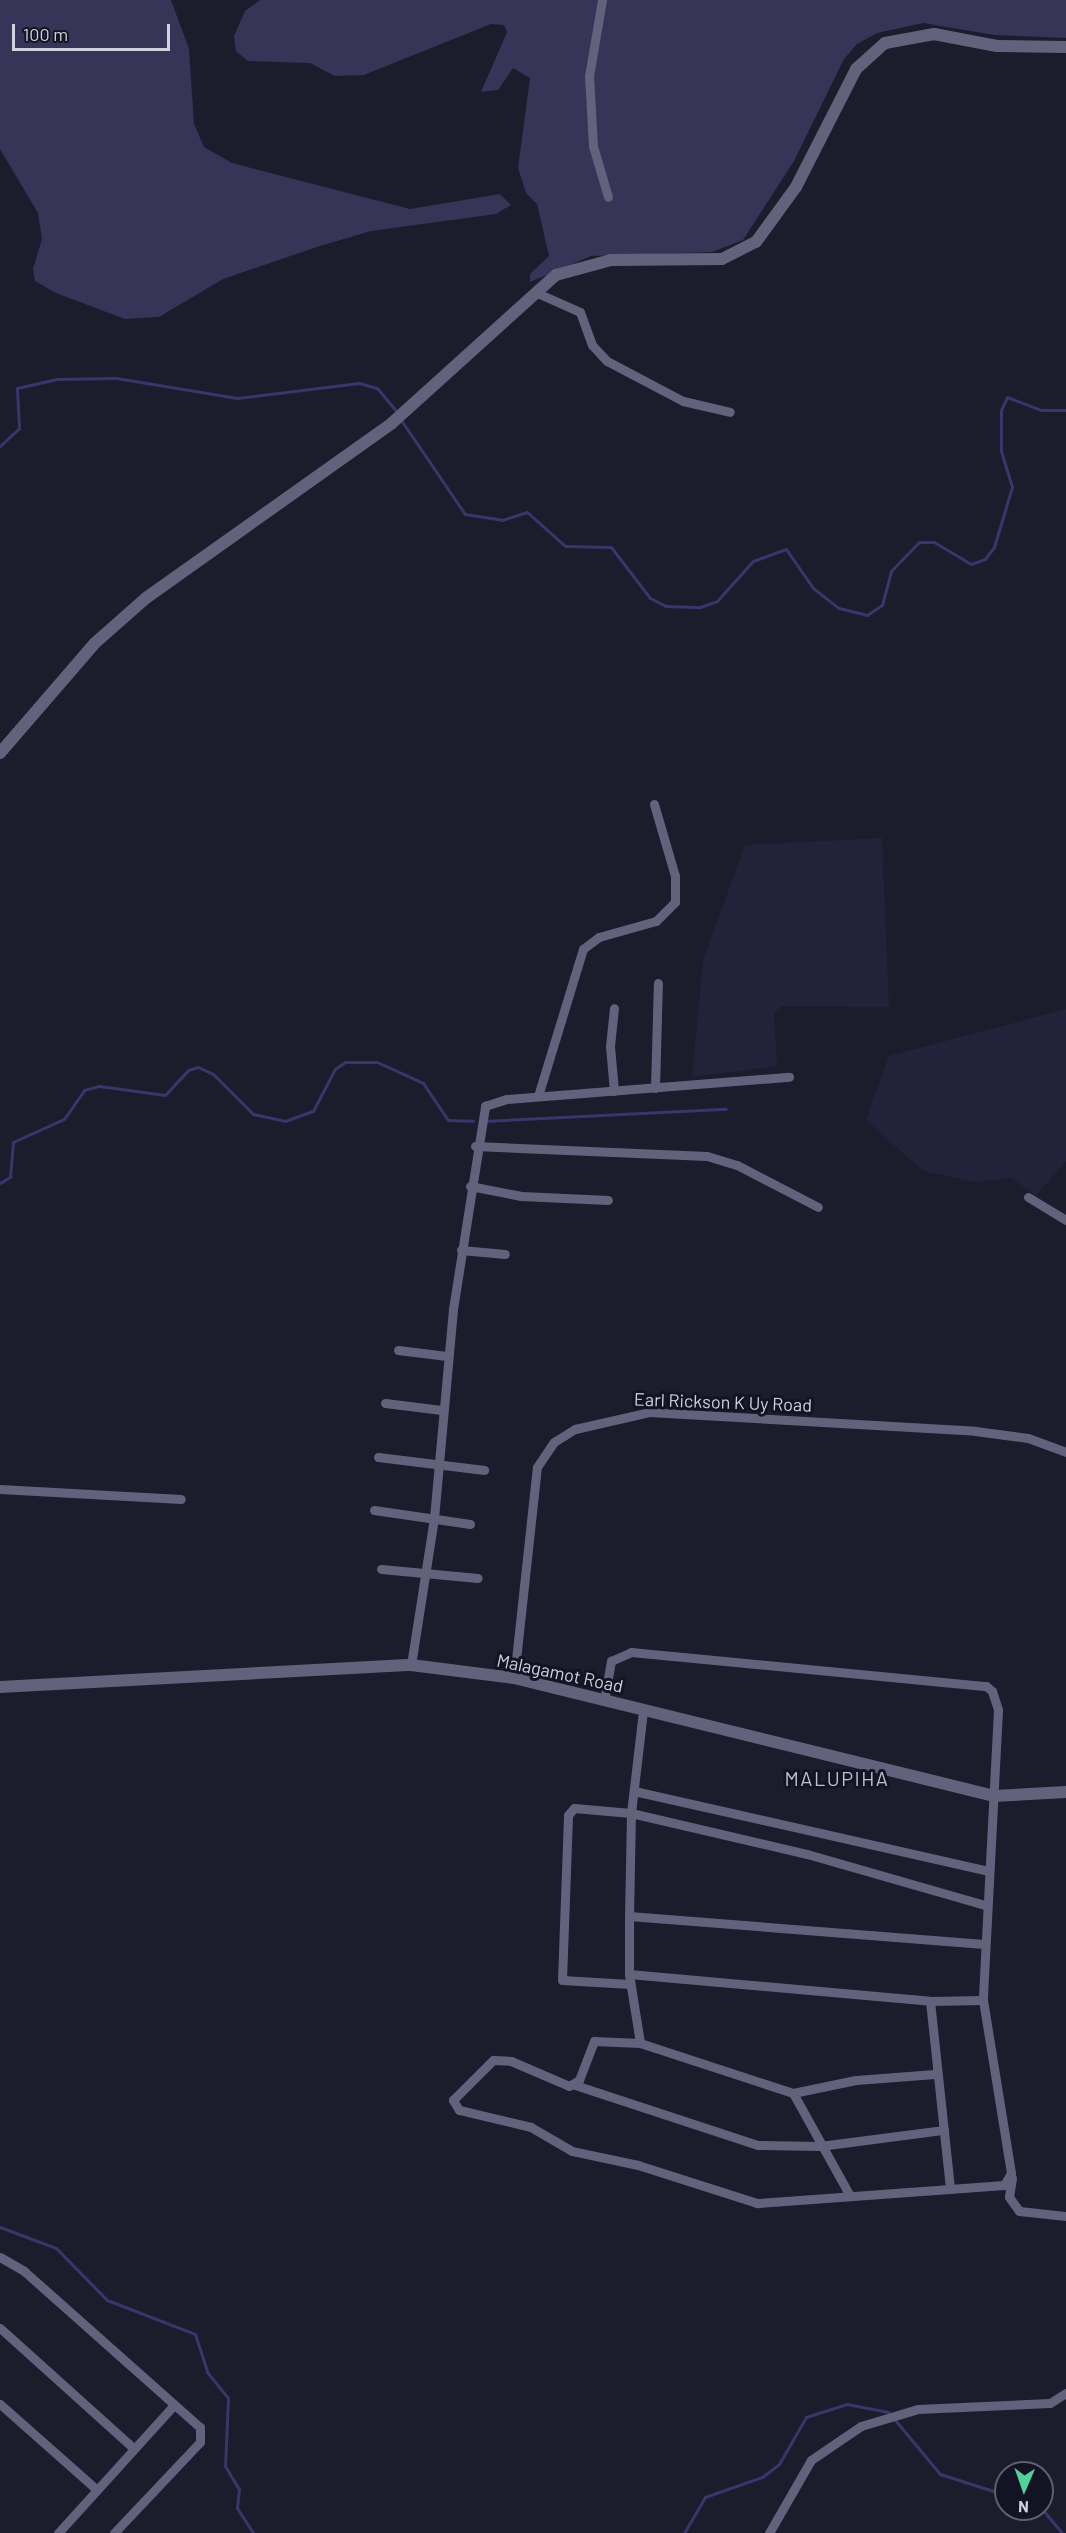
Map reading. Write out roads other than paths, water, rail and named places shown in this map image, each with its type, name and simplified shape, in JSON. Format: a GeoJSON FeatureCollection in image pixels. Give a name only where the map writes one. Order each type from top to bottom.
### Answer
{"type":"FeatureCollection","features":[{"type":"Feature","properties":{"kind":"street"},"geometry":{"type":"LineString","coordinates":[[602,0],[590,44],[589,86],[593,146],[608,197]]}},
{"type":"Feature","properties":{"kind":"street"},"geometry":{"type":"LineString","coordinates":[[0,753],[95,643],[146,598],[392,423],[556,275],[590,263],[722,259],[746,250],[796,187],[856,69],[885,43],[933,34],[997,46],[1066,47]]}},
{"type":"Feature","properties":{"kind":"street"},"geometry":{"type":"LineString","coordinates":[[536,292],[580,312],[592,345],[607,361],[683,401],[730,411]]}},
{"type":"Feature","properties":{"kind":"street"},"geometry":{"type":"LineString","coordinates":[[538,1096],[583,949],[599,937],[656,921],[675,902],[675,876],[654,804]]}},
{"type":"Feature","properties":{"kind":"street"},"geometry":{"type":"LineString","coordinates":[[655,1088],[658,983]]}},
{"type":"Feature","properties":{"kind":"street"},"geometry":{"type":"LineString","coordinates":[[614,1008],[610,1046],[614,1092]]}},
{"type":"Feature","properties":{"kind":"street"},"geometry":{"type":"LineString","coordinates":[[411,1665],[434,1518],[447,1356],[461,1250],[475,1146],[485,1106],[538,1096],[789,1077]]}},
{"type":"Feature","properties":{"kind":"street"},"geometry":{"type":"LineString","coordinates":[[475,1146],[707,1156],[737,1165],[818,1207]]}},
{"type":"Feature","properties":{"kind":"street"},"geometry":{"type":"LineString","coordinates":[[470,1186],[521,1196],[608,1200]]}},
{"type":"Feature","properties":{"kind":"street"},"geometry":{"type":"LineString","coordinates":[[1028,1197],[1066,1220]]}},
{"type":"Feature","properties":{"kind":"street"},"geometry":{"type":"LineString","coordinates":[[461,1250],[505,1254]]}},
{"type":"Feature","properties":{"kind":"street"},"geometry":{"type":"LineString","coordinates":[[398,1350],[447,1356]]}},
{"type":"Feature","properties":{"kind":"street"},"geometry":{"type":"LineString","coordinates":[[385,1403],[442,1410]]}},
{"type":"Feature","properties":{"kind":"street","name":"Earl Rickson K Uy Road"},"geometry":{"type":"LineString","coordinates":[[514,1678],[537,1467],[554,1442],[575,1428],[649,1412],[975,1431],[1028,1438],[1066,1452]]}},
{"type":"Feature","properties":{"kind":"street"},"geometry":{"type":"LineString","coordinates":[[378,1457],[438,1462],[484,1470]]}},
{"type":"Feature","properties":{"kind":"street"},"geometry":{"type":"LineString","coordinates":[[0,1490],[181,1498]]}},
{"type":"Feature","properties":{"kind":"street"},"geometry":{"type":"LineString","coordinates":[[374,1510],[470,1524]]}},
{"type":"Feature","properties":{"kind":"street"},"geometry":{"type":"LineString","coordinates":[[381,1569],[478,1578]]}},
{"type":"Feature","properties":{"kind":"street"},"geometry":{"type":"LineString","coordinates":[[604,1701],[611,1660],[631,1652],[986,1686],[998,1710],[985,1905],[982,2000],[1012,2178],[1009,2197],[1019,2211],[1066,2216]]}},
{"type":"Feature","properties":{"kind":"street","name":"Malagamot Road"},"geometry":{"type":"LineString","coordinates":[[0,1686],[411,1665],[514,1678],[994,1796],[1066,1792]]}},
{"type":"Feature","properties":{"kind":"street"},"geometry":{"type":"LineString","coordinates":[[640,2043],[629,1979],[631,1813],[643,1711]]}},
{"type":"Feature","properties":{"kind":"street"},"geometry":{"type":"LineString","coordinates":[[634,1791],[988,1871]]}},
{"type":"Feature","properties":{"kind":"street"},"geometry":{"type":"LineString","coordinates":[[982,2000],[930,2001],[629,1979],[562,1978],[568,1811],[631,1813],[807,1854],[985,1905]]}},
{"type":"Feature","properties":{"kind":"street"},"geometry":{"type":"LineString","coordinates":[[630,1916],[984,1944]]}},
{"type":"Feature","properties":{"kind":"street"},"geometry":{"type":"LineString","coordinates":[[930,2001],[935,2074],[950,2189]]}},
{"type":"Feature","properties":{"kind":"street"},"geometry":{"type":"LineString","coordinates":[[575,2085],[594,2041],[640,2043],[793,2092],[856,2080],[935,2074]]}},
{"type":"Feature","properties":{"kind":"street"},"geometry":{"type":"LineString","coordinates":[[944,2130],[820,2146],[740,2141],[575,2085],[562,2085],[511,2061],[493,2060],[469,2080],[453,2104],[531,2127],[572,2151],[638,2165],[746,2201],[773,2204],[849,2194],[999,2188],[1012,2178]]}},
{"type":"Feature","properties":{"kind":"street"},"geometry":{"type":"LineString","coordinates":[[793,2092],[820,2146],[849,2194]]}},
{"type":"Feature","properties":{"kind":"street"},"geometry":{"type":"LineString","coordinates":[[0,2257],[24,2271],[200,2427],[200,2442],[114,2533]]}},
{"type":"Feature","properties":{"kind":"street"},"geometry":{"type":"LineString","coordinates":[[0,2328],[132,2447]]}},
{"type":"Feature","properties":{"kind":"street"},"geometry":{"type":"LineString","coordinates":[[769,2533],[811,2460],[840,2436],[898,2413],[1050,2403],[1066,2393]]}},
{"type":"Feature","properties":{"kind":"street"},"geometry":{"type":"LineString","coordinates":[[0,2404],[96,2489]]}},
{"type":"Feature","properties":{"kind":"street"},"geometry":{"type":"LineString","coordinates":[[58,2533],[132,2447],[174,2405]]}},
{"type":"Feature","properties":{"kind":"waterway"},"geometry":{"type":"LineString","coordinates":[[0,446],[19,428],[17,388],[57,379],[116,378],[237,398],[359,383],[377,388],[399,414]]}},
{"type":"Feature","properties":{"kind":"waterway"},"geometry":{"type":"LineString","coordinates":[[401,420],[465,514],[502,520],[527,512],[565,546],[611,547],[650,598],[666,606],[700,607],[717,601],[753,561],[786,549],[813,588],[839,608],[867,615],[882,605],[891,571],[919,542],[934,542],[971,564],[985,559],[994,547],[1012,487],[1001,451],[1001,410],[1007,397],[1041,410],[1066,410]]}},
{"type":"Feature","properties":{"kind":"waterway"},"geometry":{"type":"LineString","coordinates":[[0,1183],[10,1177],[13,1142],[64,1119],[84,1090],[99,1086],[165,1095],[188,1070],[198,1067],[213,1074],[253,1114],[285,1121],[313,1111],[335,1069],[345,1062],[377,1062],[423,1083],[448,1120],[473,1121]]}},
{"type":"Feature","properties":{"kind":"waterway"},"geometry":{"type":"LineString","coordinates":[[485,1121],[726,1109]]}},
{"type":"Feature","properties":{"kind":"waterway"},"geometry":{"type":"LineString","coordinates":[[0,2227],[56,2248],[107,2300],[195,2334],[207,2372],[228,2398],[225,2466],[239,2489],[237,2508],[253,2533]]}},
{"type":"Feature","properties":{"kind":"waterway"},"geometry":{"type":"LineString","coordinates":[[684,2533],[705,2497],[762,2477],[779,2464],[806,2417],[847,2404],[888,2412]]}},
{"type":"Feature","properties":{"kind":"waterway"},"geometry":{"type":"LineString","coordinates":[[895,2420],[940,2474],[994,2491]]}},
{"type":"Feature","properties":{"kind":"waterway"},"geometry":{"type":"LineString","coordinates":[[1052,2521],[1062,2533]]}},
{"type":"Feature","properties":{"kind":"district","name":"MALUPIHA"},"geometry":{"type":"Point","coordinates":[837,1778]}}]}
